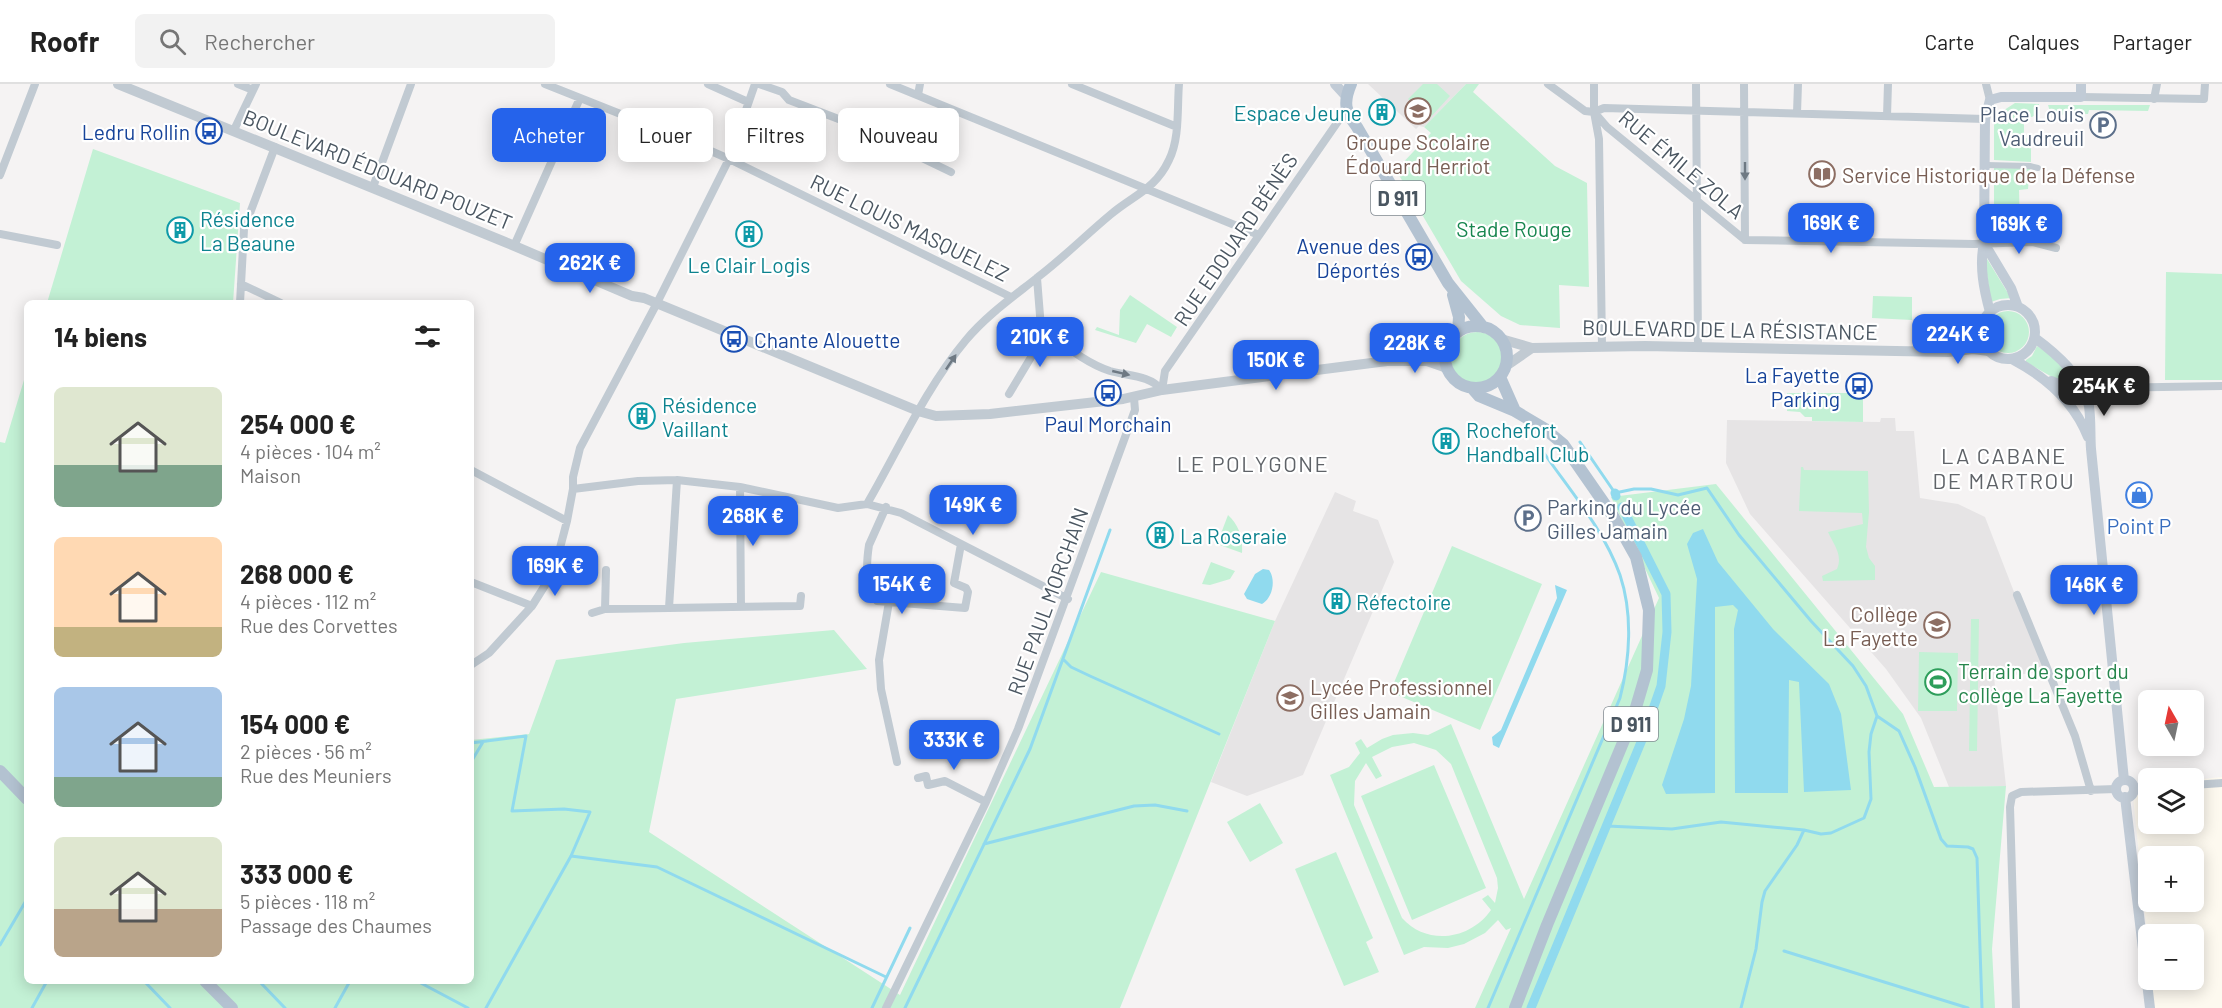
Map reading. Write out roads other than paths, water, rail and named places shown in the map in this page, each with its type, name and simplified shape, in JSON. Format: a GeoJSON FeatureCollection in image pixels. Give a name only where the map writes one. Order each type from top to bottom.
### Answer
{"type":"FeatureCollection","features":[{"type":"Feature","properties":{"kind":"main road"},"geometry":{"type":"LineString","coordinates":[[1335,84],[1346,96]]}},
{"type":"Feature","properties":{"kind":"main road"},"geometry":{"type":"LineString","coordinates":[[1347,114],[1346,96],[1351,84]]}},
{"type":"Feature","properties":{"kind":"main road"},"geometry":{"type":"LineString","coordinates":[[1990,312],[1982,269],[1982,255],[1986,165],[1985,118],[1990,100],[2001,97],[2081,97],[2081,84]]}},
{"type":"Feature","properties":{"kind":"main road","name":"D 911"},"geometry":{"type":"LineString","coordinates":[[1347,114],[1357,127],[1448,283],[1458,307],[1455,336]]}},
{"type":"Feature","properties":{"kind":"main road"},"geometry":{"type":"LineString","coordinates":[[1984,243],[2011,288],[2018,307]]}},
{"type":"Feature","properties":{"kind":"main road","name":"D 911"},"geometry":{"type":"LineString","coordinates":[[1448,283],[1483,327]]}},
{"type":"Feature","properties":{"kind":"main road"},"geometry":{"type":"LineString","coordinates":[[2012,359],[2026,352],[2035,338],[2032,320],[2018,307],[2000,306],[1990,312],[1982,327],[1982,337],[1989,351],[2001,358],[2012,359],[2045,379],[2073,390],[2083,390]]}},
{"type":"Feature","properties":{"kind":"main road"},"geometry":{"type":"LineString","coordinates":[[1503,371],[1492,384],[1472,388],[1458,382],[1447,368],[1445,356],[1455,336],[1466,328],[1483,327],[1494,332],[1501,339],[1505,348],[1503,371],[1515,411]]}},
{"type":"Feature","properties":{"kind":"main road"},"geometry":{"type":"LineString","coordinates":[[2035,338],[2061,358],[2083,390],[2089,406],[2091,449],[2124,780]]}},
{"type":"Feature","properties":{"kind":"main road"},"geometry":{"type":"LineString","coordinates":[[2045,379],[2074,409],[2084,426],[2091,449]]}},
{"type":"Feature","properties":{"kind":"main road","name":"D 911"},"geometry":{"type":"LineString","coordinates":[[1472,388],[1479,396],[1515,411],[1556,437],[1587,477],[1636,557],[1649,610],[1647,670],[1632,721],[1515,1008]]}},
{"type":"Feature","properties":{"kind":"main road"},"geometry":{"type":"LineString","coordinates":[[0,771],[24,796]]}},
{"type":"Feature","properties":{"kind":"main road"},"geometry":{"type":"LineString","coordinates":[[2124,780],[2132,783],[2133,788],[2132,793],[2126,797],[2119,795],[2116,789],[2117,784],[2124,780]]}},
{"type":"Feature","properties":{"kind":"main road"},"geometry":{"type":"LineString","coordinates":[[2126,797],[2150,1008]]}},
{"type":"Feature","properties":{"kind":"main road","name":"D 911"},"geometry":{"type":"LineString","coordinates":[[1508,1008],[1547,925]]}},
{"type":"Feature","properties":{"kind":"main road"},"geometry":{"type":"LineString","coordinates":[[209,984],[232,1008]]}},
{"type":"Feature","properties":{"kind":"street"},"geometry":{"type":"LineString","coordinates":[[0,175],[35,84]]}},
{"type":"Feature","properties":{"kind":"street","name":"BOULEVARD ÉDOUARD POUZET"},"geometry":{"type":"LineString","coordinates":[[118,84],[632,296],[657,303],[918,411],[936,416],[962,416],[1134,398],[1162,390],[1387,361],[1432,351],[1455,336]]}},
{"type":"Feature","properties":{"kind":"street"},"geometry":{"type":"LineString","coordinates":[[234,130],[254,87],[238,84]]}},
{"type":"Feature","properties":{"kind":"street"},"geometry":{"type":"LineString","coordinates":[[373,188],[411,84]]}},
{"type":"Feature","properties":{"kind":"street","name":"RUE LOUIS MASQUELEZ"},"geometry":{"type":"LineString","coordinates":[[545,84],[725,157]]}},
{"type":"Feature","properties":{"kind":"street"},"geometry":{"type":"LineString","coordinates":[[708,84],[748,102]]}},
{"type":"Feature","properties":{"kind":"street"},"geometry":{"type":"LineString","coordinates":[[746,108],[757,84],[783,92],[789,100],[849,123],[951,172]]}},
{"type":"Feature","properties":{"kind":"street"},"geometry":{"type":"LineString","coordinates":[[890,84],[1259,235]]}},
{"type":"Feature","properties":{"kind":"street"},"geometry":{"type":"LineString","coordinates":[[918,95],[920,84]]}},
{"type":"Feature","properties":{"kind":"street"},"geometry":{"type":"LineString","coordinates":[[1072,84],[1177,127]]}},
{"type":"Feature","properties":{"kind":"street"},"geometry":{"type":"LineString","coordinates":[[867,504],[918,411],[966,340],[1011,297],[1037,278],[1113,213],[1147,190],[1161,175],[1170,158],[1177,127],[1179,84]]}},
{"type":"Feature","properties":{"kind":"street","name":"RUE ÉMILE ZOLA"},"geometry":{"type":"LineString","coordinates":[[1548,84],[1584,111],[1594,112],[1607,127],[1745,240],[2032,242],[2056,248]]}},
{"type":"Feature","properties":{"kind":"street"},"geometry":{"type":"LineString","coordinates":[[1594,84],[1594,112],[1599,139],[1602,346]]}},
{"type":"Feature","properties":{"kind":"street"},"geometry":{"type":"LineString","coordinates":[[1696,84],[1698,347]]}},
{"type":"Feature","properties":{"kind":"street"},"geometry":{"type":"LineString","coordinates":[[1744,84],[1745,240]]}},
{"type":"Feature","properties":{"kind":"street"},"geometry":{"type":"LineString","coordinates":[[1797,113],[1798,84]]}},
{"type":"Feature","properties":{"kind":"street"},"geometry":{"type":"LineString","coordinates":[[1887,116],[1888,84]]}},
{"type":"Feature","properties":{"kind":"street"},"geometry":{"type":"LineString","coordinates":[[1986,84],[1990,100]]}},
{"type":"Feature","properties":{"kind":"street"},"geometry":{"type":"LineString","coordinates":[[2154,99],[2157,84]]}},
{"type":"Feature","properties":{"kind":"street"},"geometry":{"type":"LineString","coordinates":[[2081,97],[2204,99],[2205,84]]}},
{"type":"Feature","properties":{"kind":"street"},"geometry":{"type":"LineString","coordinates":[[514,246],[580,98]]}},
{"type":"Feature","properties":{"kind":"street"},"geometry":{"type":"LineString","coordinates":[[1594,112],[1604,108],[1985,118]]}},
{"type":"Feature","properties":{"kind":"street","name":"RUE EDOUARD BÉNÈS"},"geometry":{"type":"LineString","coordinates":[[1162,390],[1165,371],[1339,120],[1347,114]]}},
{"type":"Feature","properties":{"kind":"street"},"geometry":{"type":"LineString","coordinates":[[240,300],[244,229],[275,147]]}},
{"type":"Feature","properties":{"kind":"street"},"geometry":{"type":"LineString","coordinates":[[474,663],[489,653],[532,606],[554,571],[567,521],[573,477],[580,448],[657,303],[728,162]]}},
{"type":"Feature","properties":{"kind":"street","name":"RUE LOUIS MASQUELEZ"},"geometry":{"type":"LineString","coordinates":[[735,162],[1011,297]]}},
{"type":"Feature","properties":{"kind":"street"},"geometry":{"type":"LineString","coordinates":[[1986,165],[2038,168]]}},
{"type":"Feature","properties":{"kind":"street"},"geometry":{"type":"LineString","coordinates":[[0,234],[57,245]]}},
{"type":"Feature","properties":{"kind":"street"},"geometry":{"type":"LineString","coordinates":[[1009,394],[1033,354],[1041,328],[1037,278]]}},
{"type":"Feature","properties":{"kind":"street"},"geometry":{"type":"LineString","coordinates":[[241,284],[275,300]]}},
{"type":"Feature","properties":{"kind":"street","name":"BOULEVARD DE LA RÉSISTANCE"},"geometry":{"type":"LineString","coordinates":[[1929,351],[1956,345],[1982,327]]}},
{"type":"Feature","properties":{"kind":"street"},"geometry":{"type":"LineString","coordinates":[[1041,328],[1078,355],[1107,370],[1155,381],[1162,390]]}},
{"type":"Feature","properties":{"kind":"street","name":"BOULEVARD DE LA RÉSISTANCE"},"geometry":{"type":"LineString","coordinates":[[1501,339],[1532,348],[1602,346],[1989,351]]}},
{"type":"Feature","properties":{"kind":"street"},"geometry":{"type":"LineString","coordinates":[[1503,371],[1532,348]]}},
{"type":"Feature","properties":{"kind":"street","name":"BOULEVARD ÉDOUARD POUZET"},"geometry":{"type":"LineString","coordinates":[[1387,361],[1427,361],[1447,368]]}},
{"type":"Feature","properties":{"kind":"street"},"geometry":{"type":"LineString","coordinates":[[2083,390],[2222,387]]}},
{"type":"Feature","properties":{"kind":"street","name":"RUE PAUL MORCHAIN"},"geometry":{"type":"LineString","coordinates":[[886,1008],[987,802],[1018,729],[1068,599],[1135,410],[1134,398]]}},
{"type":"Feature","properties":{"kind":"street"},"geometry":{"type":"LineString","coordinates":[[474,472],[567,521]]}},
{"type":"Feature","properties":{"kind":"street"},"geometry":{"type":"LineString","coordinates":[[573,489],[638,481],[677,480],[740,488],[838,508],[867,504],[886,507],[1068,599]]}},
{"type":"Feature","properties":{"kind":"street"},"geometry":{"type":"LineString","coordinates":[[669,608],[677,480]]}},
{"type":"Feature","properties":{"kind":"street"},"geometry":{"type":"LineString","coordinates":[[740,488],[741,607]]}},
{"type":"Feature","properties":{"kind":"street"},"geometry":{"type":"LineString","coordinates":[[886,507],[869,545],[866,574],[877,601],[965,608],[968,592],[963,585],[954,583],[961,544]]}},
{"type":"Feature","properties":{"kind":"street"},"geometry":{"type":"LineString","coordinates":[[605,609],[606,570]]}},
{"type":"Feature","properties":{"kind":"street"},"geometry":{"type":"LineString","coordinates":[[474,583],[532,606]]}},
{"type":"Feature","properties":{"kind":"street"},"geometry":{"type":"LineString","coordinates":[[2017,595],[2075,736],[2091,791]]}},
{"type":"Feature","properties":{"kind":"street"},"geometry":{"type":"LineString","coordinates":[[592,613],[605,609],[800,606],[801,596]]}},
{"type":"Feature","properties":{"kind":"street"},"geometry":{"type":"LineString","coordinates":[[889,602],[879,660],[881,689],[897,762]]}},
{"type":"Feature","properties":{"kind":"street"},"geometry":{"type":"LineString","coordinates":[[918,778],[926,776],[928,785],[945,781],[987,802]]}},
{"type":"Feature","properties":{"kind":"street"},"geometry":{"type":"LineString","coordinates":[[2204,784],[2222,783]]}},
{"type":"Feature","properties":{"kind":"street"},"geometry":{"type":"LineString","coordinates":[[2133,788],[2138,788]]}},
{"type":"Feature","properties":{"kind":"street"},"geometry":{"type":"LineString","coordinates":[[2016,1008],[2010,807],[2012,796],[2021,792],[2116,789]]}},
{"type":"Feature","properties":{"kind":"water"},"geometry":{"type":"Polygon","coordinates":[[[1703,529],[1718,562],[1773,629],[1829,684],[1841,714],[1851,790],[1804,792],[1799,682],[1789,680],[1788,793],[1735,793],[1734,629],[1738,610],[1733,605],[1715,607],[1715,793],[1666,794],[1662,785],[1684,719],[1691,686],[1697,579],[1687,544],[1693,533],[1703,529]]]}},
{"type":"Feature","properties":{"kind":"water"},"geometry":{"type":"Polygon","coordinates":[[[1263,569],[1269,570],[1273,583],[1269,597],[1262,604],[1247,599],[1244,594],[1255,574],[1263,569]]]}},
{"type":"Feature","properties":{"kind":"water"},"geometry":{"type":"Polygon","coordinates":[[[1555,585],[1567,590],[1499,748],[1493,745],[1492,737],[1501,730],[1557,598],[1555,585]]]}},
{"type":"Feature","properties":{"kind":"waterway"},"geometry":{"type":"LineString","coordinates":[[1580,442],[1615,493],[1634,489],[1651,489],[1678,495],[1707,488],[1739,535],[1811,621],[1853,666],[1866,686],[1877,716],[1899,731],[1915,767],[1941,839],[1947,846],[1973,849],[1977,858],[1982,1008]]}},
{"type":"Feature","properties":{"kind":"waterway"},"geometry":{"type":"LineString","coordinates":[[1488,1008],[1620,698],[1628,652],[1627,605],[1620,575],[1613,558],[1586,512],[1544,453]]}},
{"type":"Feature","properties":{"kind":"waterway"},"geometry":{"type":"LineString","coordinates":[[1531,1008],[1644,735],[1661,686],[1667,632],[1666,594],[1622,507]]}},
{"type":"Feature","properties":{"kind":"waterway"},"geometry":{"type":"LineString","coordinates":[[905,1008],[1030,749],[1110,530]]}},
{"type":"Feature","properties":{"kind":"waterway"},"geometry":{"type":"LineString","coordinates":[[1063,659],[1071,667],[1219,734]]}},
{"type":"Feature","properties":{"kind":"waterway"},"geometry":{"type":"LineString","coordinates":[[1607,826],[1672,829],[1721,822],[1804,830],[1821,834],[1831,833],[1864,818],[1871,799],[1869,752],[1871,734],[1877,716]]}},
{"type":"Feature","properties":{"kind":"waterway"},"geometry":{"type":"LineString","coordinates":[[474,743],[526,736],[512,811],[564,809],[590,812],[571,856],[486,1008]]}},
{"type":"Feature","properties":{"kind":"waterway"},"geometry":{"type":"LineString","coordinates":[[474,757],[483,742]]}},
{"type":"Feature","properties":{"kind":"waterway"},"geometry":{"type":"LineString","coordinates":[[984,844],[1134,806],[1155,805],[1187,811]]}},
{"type":"Feature","properties":{"kind":"waterway"},"geometry":{"type":"LineString","coordinates":[[1741,1008],[1756,949],[1765,891],[1797,845],[1804,830]]}},
{"type":"Feature","properties":{"kind":"waterway"},"geometry":{"type":"LineString","coordinates":[[571,856],[657,867],[886,977]]}},
{"type":"Feature","properties":{"kind":"waterway"},"geometry":{"type":"LineString","coordinates":[[0,945],[24,904]]}},
{"type":"Feature","properties":{"kind":"waterway"},"geometry":{"type":"LineString","coordinates":[[872,1008],[910,928]]}},
{"type":"Feature","properties":{"kind":"waterway"},"geometry":{"type":"LineString","coordinates":[[1784,951],[1968,1008]]}},
{"type":"Feature","properties":{"kind":"waterway"},"geometry":{"type":"LineString","coordinates":[[32,1008],[45,984]]}},
{"type":"Feature","properties":{"kind":"waterway"},"geometry":{"type":"LineString","coordinates":[[147,984],[170,1008]]}},
{"type":"Feature","properties":{"kind":"waterway"},"geometry":{"type":"LineString","coordinates":[[262,984],[285,1008]]}},
{"type":"Feature","properties":{"kind":"waterway"},"geometry":{"type":"LineString","coordinates":[[335,1008],[348,984]]}},
{"type":"Feature","properties":{"kind":"waterway"},"geometry":{"type":"LineString","coordinates":[[423,984],[468,1008]]}},
{"type":"Feature","properties":{"kind":"place","name":"Groupe Scolaire Édouard Herriot"},"geometry":{"type":"Point","coordinates":[1418,111]}},
{"type":"Feature","properties":{"kind":"place","name":"Espace Jeune"},"geometry":{"type":"Point","coordinates":[1382,112]}},
{"type":"Feature","properties":{"kind":"place","name":"Place Louis Vaudreuil"},"geometry":{"type":"Point","coordinates":[2103,125]}},
{"type":"Feature","properties":{"kind":"place","name":"Ledru Rollin"},"geometry":{"type":"Point","coordinates":[209,131]}},
{"type":"Feature","properties":{"kind":"place","name":"Service Historique de la Défense"},"geometry":{"type":"Point","coordinates":[1822,174]}},
{"type":"Feature","properties":{"kind":"place","name":"Résidence La Beaune"},"geometry":{"type":"Point","coordinates":[180,230]}},
{"type":"Feature","properties":{"kind":"place","name":"Le Clair Logis"},"geometry":{"type":"Point","coordinates":[749,234]}},
{"type":"Feature","properties":{"kind":"place","name":"Avenue des Déportés"},"geometry":{"type":"Point","coordinates":[1419,257]}},
{"type":"Feature","properties":{"kind":"place","name":"Chante Alouette"},"geometry":{"type":"Point","coordinates":[734,339]}},
{"type":"Feature","properties":{"kind":"place","name":"La Fayette Parking"},"geometry":{"type":"Point","coordinates":[1859,386]}},
{"type":"Feature","properties":{"kind":"place","name":"Paul Morchain"},"geometry":{"type":"Point","coordinates":[1108,393]}},
{"type":"Feature","properties":{"kind":"place","name":"Résidence Vaillant"},"geometry":{"type":"Point","coordinates":[642,416]}},
{"type":"Feature","properties":{"kind":"place","name":"Rochefort Handball Club"},"geometry":{"type":"Point","coordinates":[1446,441]}},
{"type":"Feature","properties":{"kind":"place","name":"Point P"},"geometry":{"type":"Point","coordinates":[2139,495]}},
{"type":"Feature","properties":{"kind":"place","name":"Parking du Lycée Gilles Jamain"},"geometry":{"type":"Point","coordinates":[1528,518]}},
{"type":"Feature","properties":{"kind":"place","name":"La Roseraie"},"geometry":{"type":"Point","coordinates":[1160,535]}},
{"type":"Feature","properties":{"kind":"place","name":"Réfectoire"},"geometry":{"type":"Point","coordinates":[1337,601]}},
{"type":"Feature","properties":{"kind":"place","name":"Collège La Fayette"},"geometry":{"type":"Point","coordinates":[1937,625]}},
{"type":"Feature","properties":{"kind":"place","name":"Terrain de sport du collège La Fayette"},"geometry":{"type":"Point","coordinates":[1938,682]}},
{"type":"Feature","properties":{"kind":"place","name":"Lycée Professionnel Gilles Jamain"},"geometry":{"type":"Point","coordinates":[1290,698]}},
{"type":"Feature","properties":{"kind":"district","name":"LE POLYGONE"},"geometry":{"type":"Point","coordinates":[1253,463]}},
{"type":"Feature","properties":{"kind":"district","name":"LA CABANE DE MARTROU"},"geometry":{"type":"Point","coordinates":[2004,468]}},
{"type":"Feature","properties":{"kind":"park label","name":"Stade Rouge"},"geometry":{"type":"Point","coordinates":[1514,228]}}]}
